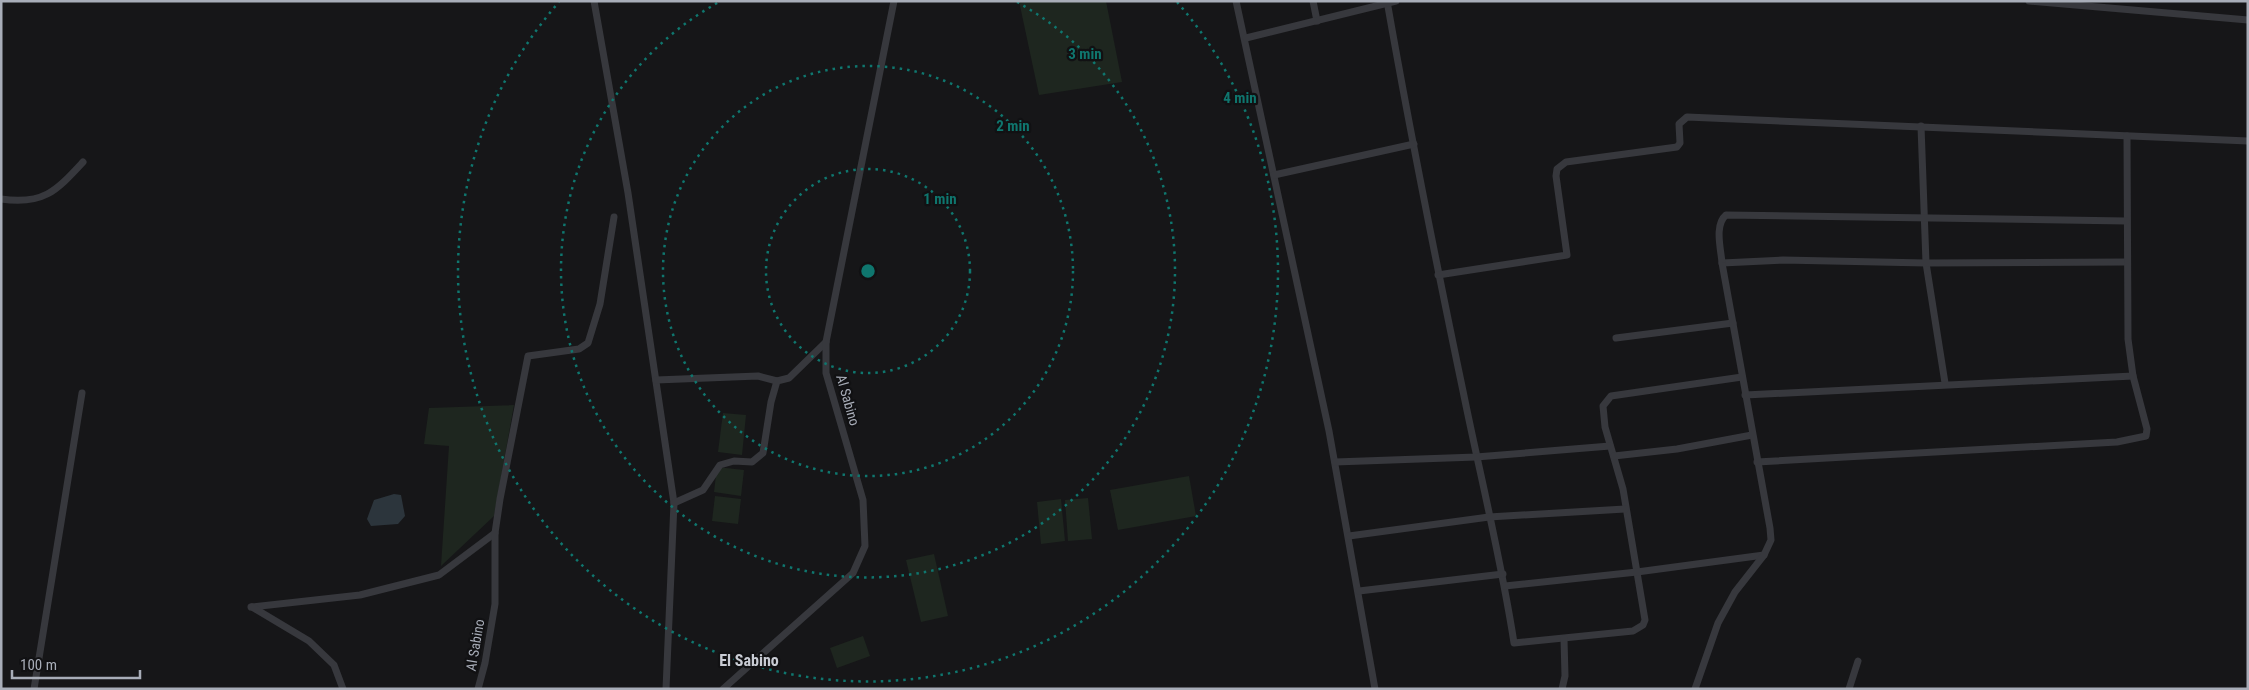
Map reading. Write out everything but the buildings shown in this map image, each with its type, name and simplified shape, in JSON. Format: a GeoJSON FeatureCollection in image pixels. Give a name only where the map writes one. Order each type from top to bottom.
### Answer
{"type":"FeatureCollection","features":[{"type":"Feature","properties":{"kind":"street"},"geometry":{"type":"LineString","coordinates":[[594,1],[628,193],[674,503],[666,689]]}},
{"type":"Feature","properties":{"kind":"street","name":"Al Sabino"},"geometry":{"type":"LineString","coordinates":[[723,689],[853,574],[865,546],[863,500],[826,373],[826,342],[894,1]]}},
{"type":"Feature","properties":{"kind":"street"},"geometry":{"type":"LineString","coordinates":[[1236,1],[1246,38],[1335,462],[1375,689]]}},
{"type":"Feature","properties":{"kind":"street"},"geometry":{"type":"LineString","coordinates":[[1313,1],[1317,21]]}},
{"type":"Feature","properties":{"kind":"street"},"geometry":{"type":"LineString","coordinates":[[1246,38],[1396,1]]}},
{"type":"Feature","properties":{"kind":"street"},"geometry":{"type":"LineString","coordinates":[[2029,1],[2248,20]]}},
{"type":"Feature","properties":{"kind":"street"},"geometry":{"type":"LineString","coordinates":[[1387,2],[1438,275],[1488,517],[1505,586],[1514,643],[1564,639],[1640,628],[1645,620],[1620,472],[1605,427],[1603,406],[1611,396],[1742,378]]}},
{"type":"Feature","properties":{"kind":"street"},"geometry":{"type":"LineString","coordinates":[[1438,275],[1567,255],[1556,176],[1561,165],[1566,162],[1677,147],[1680,143],[1679,124],[1687,117],[2248,141]]}},
{"type":"Feature","properties":{"kind":"street"},"geometry":{"type":"LineString","coordinates":[[1921,126],[1926,263],[1945,384]]}},
{"type":"Feature","properties":{"kind":"street"},"geometry":{"type":"LineString","coordinates":[[1757,462],[2117,442],[2141,439],[2146,436],[2147,429],[2133,376],[2128,339],[2126,262],[2127,136]]}},
{"type":"Feature","properties":{"kind":"street"},"geometry":{"type":"LineString","coordinates":[[1274,175],[1414,144]]}},
{"type":"Feature","properties":{"kind":"street"},"geometry":{"type":"LineString","coordinates":[[1,199],[40,198],[58,189],[83,162]]}},
{"type":"Feature","properties":{"kind":"street"},"geometry":{"type":"LineString","coordinates":[[1698,688],[1704,661],[1718,623],[1735,592],[1764,555],[1770,540],[1770,528],[1722,263],[1719,228],[1722,218],[1726,215],[2126,221]]}},
{"type":"Feature","properties":{"kind":"street","name":"Al Sabino"},"geometry":{"type":"LineString","coordinates":[[478,689],[495,604],[495,533],[528,356],[579,349],[588,343],[600,304],[614,217]]}},
{"type":"Feature","properties":{"kind":"street"},"geometry":{"type":"LineString","coordinates":[[1722,263],[1783,260],[1926,263],[2126,262]]}},
{"type":"Feature","properties":{"kind":"street"},"geometry":{"type":"LineString","coordinates":[[1616,338],[1733,323]]}},
{"type":"Feature","properties":{"kind":"street"},"geometry":{"type":"LineString","coordinates":[[656,380],[758,376],[777,381],[789,378],[826,342]]}},
{"type":"Feature","properties":{"kind":"street"},"geometry":{"type":"LineString","coordinates":[[1745,395],[2133,376]]}},
{"type":"Feature","properties":{"kind":"street"},"geometry":{"type":"LineString","coordinates":[[674,503],[703,490],[720,465],[734,461],[752,462],[763,453],[771,402],[777,381]]}},
{"type":"Feature","properties":{"kind":"street"},"geometry":{"type":"LineString","coordinates":[[34,689],[82,393]]}},
{"type":"Feature","properties":{"kind":"street"},"geometry":{"type":"LineString","coordinates":[[1614,456],[1677,449],[1752,435]]}},
{"type":"Feature","properties":{"kind":"street"},"geometry":{"type":"LineString","coordinates":[[1335,462],[1476,456],[1610,446]]}},
{"type":"Feature","properties":{"kind":"street"},"geometry":{"type":"LineString","coordinates":[[1349,536],[1488,517],[1625,509]]}},
{"type":"Feature","properties":{"kind":"street"},"geometry":{"type":"LineString","coordinates":[[343,689],[334,665],[309,641],[251,607],[360,595],[438,575],[495,533]]}},
{"type":"Feature","properties":{"kind":"street"},"geometry":{"type":"LineString","coordinates":[[1505,586],[1637,572],[1764,555]]}},
{"type":"Feature","properties":{"kind":"street"},"geometry":{"type":"LineString","coordinates":[[1359,592],[1502,574]]}},
{"type":"Feature","properties":{"kind":"street"},"geometry":{"type":"LineString","coordinates":[[1562,689],[1565,676],[1564,639]]}},
{"type":"Feature","properties":{"kind":"street"},"geometry":{"type":"LineString","coordinates":[[1849,689],[1858,661]]}},
{"type":"Feature","properties":{"kind":"shaded area"},"geometry":{"type":"Polygon","coordinates":[[[1019,1],[1106,1],[1122,82],[1039,95],[1019,1]]]}},
{"type":"Feature","properties":{"kind":"shaded area"},"geometry":{"type":"Polygon","coordinates":[[[514,405],[494,516],[441,566],[449,446],[424,444],[429,408],[514,405]]]}},
{"type":"Feature","properties":{"kind":"shaded area"},"geometry":{"type":"Polygon","coordinates":[[[723,413],[746,415],[742,455],[718,452],[723,413]]]}},
{"type":"Feature","properties":{"kind":"shaded area"},"geometry":{"type":"Polygon","coordinates":[[[717,467],[744,470],[741,496],[714,492],[717,467]]]}},
{"type":"Feature","properties":{"kind":"shaded area"},"geometry":{"type":"Polygon","coordinates":[[[1189,476],[1196,516],[1118,530],[1110,490],[1189,476]]]}},
{"type":"Feature","properties":{"kind":"shaded area"},"geometry":{"type":"Polygon","coordinates":[[[394,494],[401,495],[405,516],[398,524],[371,526],[367,519],[374,500],[394,494]]]}},
{"type":"Feature","properties":{"kind":"shaded area"},"geometry":{"type":"Polygon","coordinates":[[[715,496],[741,499],[738,524],[712,521],[715,496]]]}},
{"type":"Feature","properties":{"kind":"shaded area"},"geometry":{"type":"Polygon","coordinates":[[[1088,498],[1092,539],[1068,541],[1065,500],[1088,498]]]}},
{"type":"Feature","properties":{"kind":"shaded area"},"geometry":{"type":"Polygon","coordinates":[[[1061,499],[1065,541],[1041,544],[1037,502],[1061,499]]]}},
{"type":"Feature","properties":{"kind":"shaded area"},"geometry":{"type":"Polygon","coordinates":[[[934,554],[948,616],[921,622],[906,560],[934,554]]]}},
{"type":"Feature","properties":{"kind":"shaded area"},"geometry":{"type":"Polygon","coordinates":[[[863,636],[870,656],[837,668],[830,648],[863,636]]]}},
{"type":"Feature","properties":{"kind":"district","name":"El Sabino"},"geometry":{"type":"Point","coordinates":[749,660]}}]}
